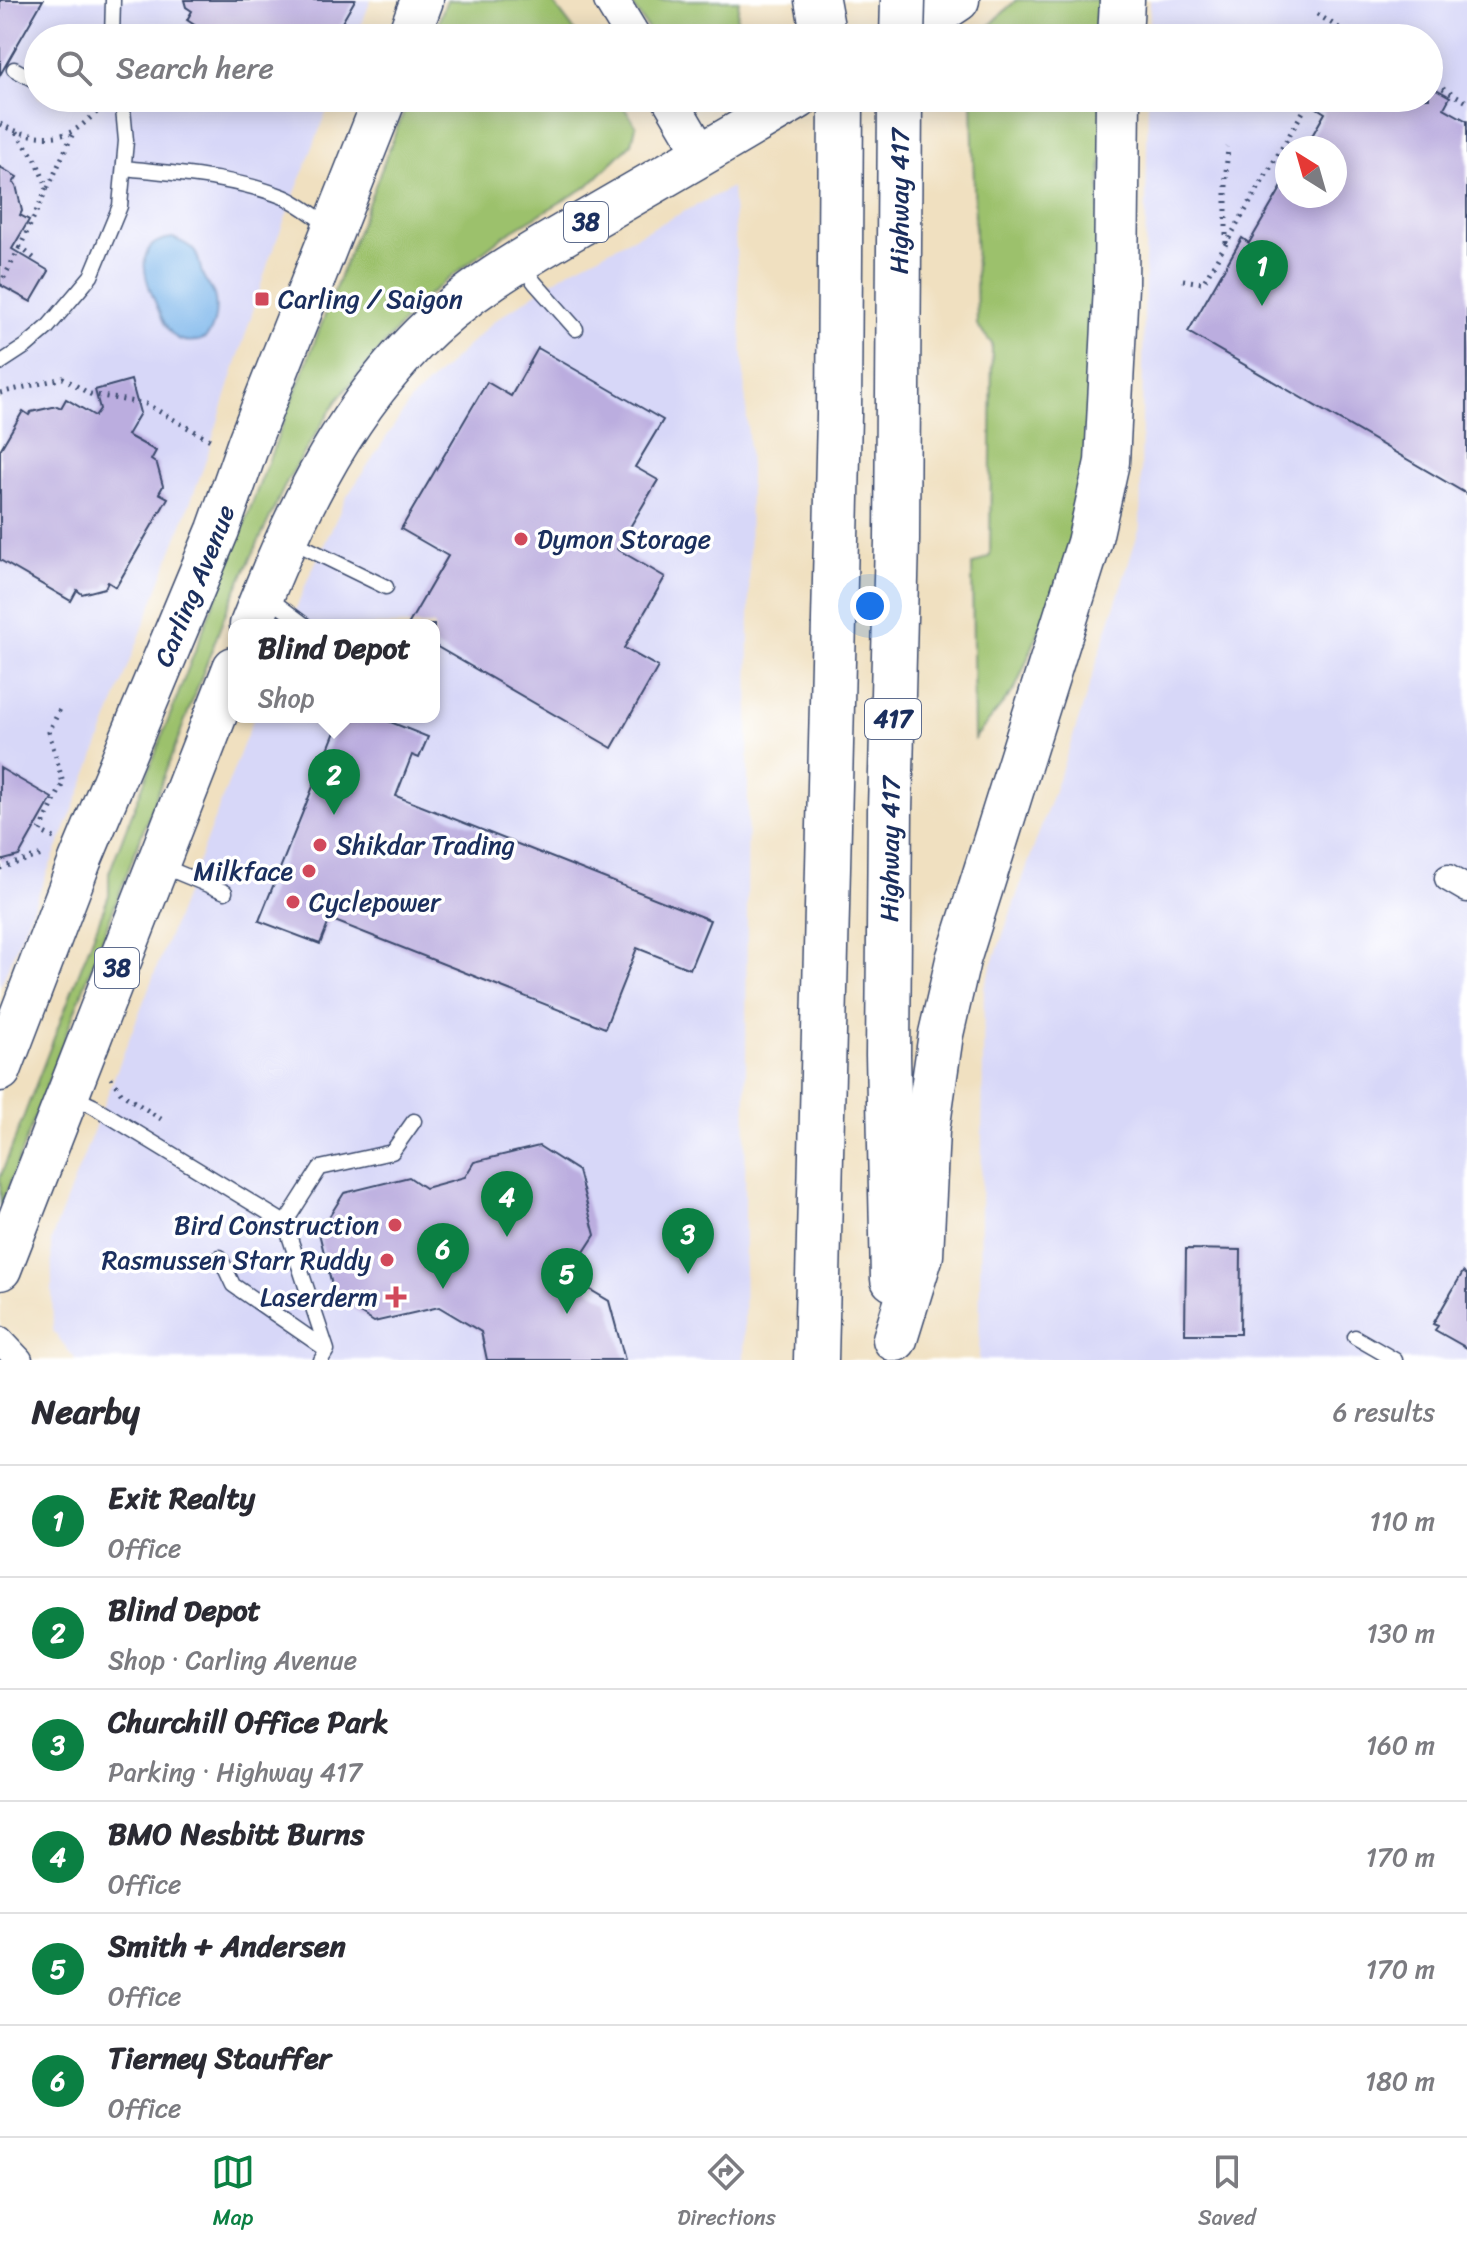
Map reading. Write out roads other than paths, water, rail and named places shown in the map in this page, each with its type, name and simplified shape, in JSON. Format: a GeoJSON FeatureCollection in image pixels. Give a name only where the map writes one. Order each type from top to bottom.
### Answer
{"type":"FeatureCollection","features":[{"type":"Feature","properties":{"kind":"highway"},"geometry":{"type":"LineString","coordinates":[[902,24],[903,0]]}},
{"type":"Feature","properties":{"kind":"highway"},"geometry":{"type":"LineString","coordinates":[[1121,24],[1122,0]]}},
{"type":"Feature","properties":{"kind":"highway","name":"417"},"geometry":{"type":"LineString","coordinates":[[816,1360],[839,415],[839,112]]}},
{"type":"Feature","properties":{"kind":"highway","name":"Highway 417"},"geometry":{"type":"LineString","coordinates":[[894,1350],[888,1040],[897,540],[900,112]]}},
{"type":"Feature","properties":{"kind":"highway"},"geometry":{"type":"LineString","coordinates":[[894,1350],[921,1255],[927,1130],[941,1034],[958,960],[1079,577],[1102,488],[1110,427],[1116,286],[1118,112]]}},
{"type":"Feature","properties":{"kind":"main road"},"geometry":{"type":"LineString","coordinates":[[413,24],[422,0]]}},
{"type":"Feature","properties":{"kind":"main road"},"geometry":{"type":"LineString","coordinates":[[923,24],[958,0]]}},
{"type":"Feature","properties":{"kind":"main road","name":"Carling Avenue"},"geometry":{"type":"LineString","coordinates":[[0,1070],[80,861],[218,530],[249,442],[380,112]]}},
{"type":"Feature","properties":{"kind":"main road","name":"38"},"geometry":{"type":"LineString","coordinates":[[257,609],[286,538],[332,449],[381,381],[441,317],[519,261],[774,112]]}},
{"type":"Feature","properties":{"kind":"main road","name":"38"},"geometry":{"type":"LineString","coordinates":[[0,1269],[228,683]]}},
{"type":"Feature","properties":{"kind":"street"},"geometry":{"type":"LineString","coordinates":[[611,0],[626,24]]}},
{"type":"Feature","properties":{"kind":"street"},"geometry":{"type":"LineString","coordinates":[[677,112],[702,154]]}},
{"type":"Feature","properties":{"kind":"street"},"geometry":{"type":"LineString","coordinates":[[0,1340],[19,1360]]}},
{"type":"Feature","properties":{"kind":"lane"},"geometry":{"type":"LineString","coordinates":[[112,24],[113,0]]}},
{"type":"Feature","properties":{"kind":"lane"},"geometry":{"type":"LineString","coordinates":[[14,69],[24,74]]}},
{"type":"Feature","properties":{"kind":"lane"},"geometry":{"type":"LineString","coordinates":[[0,363],[47,328],[91,276],[120,206],[126,141],[123,112]]}},
{"type":"Feature","properties":{"kind":"lane"},"geometry":{"type":"LineString","coordinates":[[125,168],[203,176],[254,188],[287,198],[334,230]]}},
{"type":"Feature","properties":{"kind":"lane"},"geometry":{"type":"LineString","coordinates":[[519,261],[576,329]]}},
{"type":"Feature","properties":{"kind":"lane"},"geometry":{"type":"LineString","coordinates":[[286,538],[386,587]]}},
{"type":"Feature","properties":{"kind":"lane"},"geometry":{"type":"LineString","coordinates":[[257,609],[287,619]]}},
{"type":"Feature","properties":{"kind":"lane"},"geometry":{"type":"LineString","coordinates":[[158,864],[225,892]]}},
{"type":"Feature","properties":{"kind":"lane"},"geometry":{"type":"LineString","coordinates":[[68,1094],[93,1106],[285,1223],[324,1355]]}},
{"type":"Feature","properties":{"kind":"lane"},"geometry":{"type":"LineString","coordinates":[[285,1223],[320,1168],[392,1152],[414,1121]]}},
{"type":"Feature","properties":{"kind":"lane"},"geometry":{"type":"LineString","coordinates":[[220,1257],[233,1285],[324,1355]]}},
{"type":"Feature","properties":{"kind":"lane"},"geometry":{"type":"LineString","coordinates":[[1355,1337],[1395,1360]]}},
{"type":"Feature","properties":{"kind":"water"},"geometry":{"type":"Polygon","coordinates":[[[173,238],[196,254],[203,276],[214,295],[216,308],[211,329],[208,335],[197,341],[179,339],[168,329],[145,272],[146,254],[151,246],[173,238]]]}},
{"type":"Feature","properties":{"kind":"place","name":"Carling / Saigon"},"geometry":{"type":"Point","coordinates":[262,299]}},
{"type":"Feature","properties":{"kind":"place","name":"Exit Realty"},"geometry":{"type":"Point","coordinates":[1262,306]}},
{"type":"Feature","properties":{"kind":"place","name":"Dymon Storage"},"geometry":{"type":"Point","coordinates":[521,539]}},
{"type":"Feature","properties":{"kind":"place","name":"Blind Depot"},"geometry":{"type":"Point","coordinates":[334,815]}},
{"type":"Feature","properties":{"kind":"place","name":"Shikdar Trading"},"geometry":{"type":"Point","coordinates":[320,845]}},
{"type":"Feature","properties":{"kind":"place","name":"Milkface"},"geometry":{"type":"Point","coordinates":[309,871]}},
{"type":"Feature","properties":{"kind":"place","name":"Cyclepower"},"geometry":{"type":"Point","coordinates":[293,902]}},
{"type":"Feature","properties":{"kind":"place","name":"Bird Construction"},"geometry":{"type":"Point","coordinates":[395,1225]}},
{"type":"Feature","properties":{"kind":"place","name":"BMO Nesbitt Burns"},"geometry":{"type":"Point","coordinates":[507,1237]}},
{"type":"Feature","properties":{"kind":"place","name":"Rasmussen Starr Ruddy"},"geometry":{"type":"Point","coordinates":[387,1260]}},
{"type":"Feature","properties":{"kind":"place","name":"Churchill Office Park"},"geometry":{"type":"Point","coordinates":[688,1274]}},
{"type":"Feature","properties":{"kind":"place","name":"Tierney Stauffer"},"geometry":{"type":"Point","coordinates":[443,1289]}},
{"type":"Feature","properties":{"kind":"place","name":"Laserderm"},"geometry":{"type":"Point","coordinates":[396,1297]}},
{"type":"Feature","properties":{"kind":"place","name":"Smith + Andersen"},"geometry":{"type":"Point","coordinates":[567,1314]}}]}
